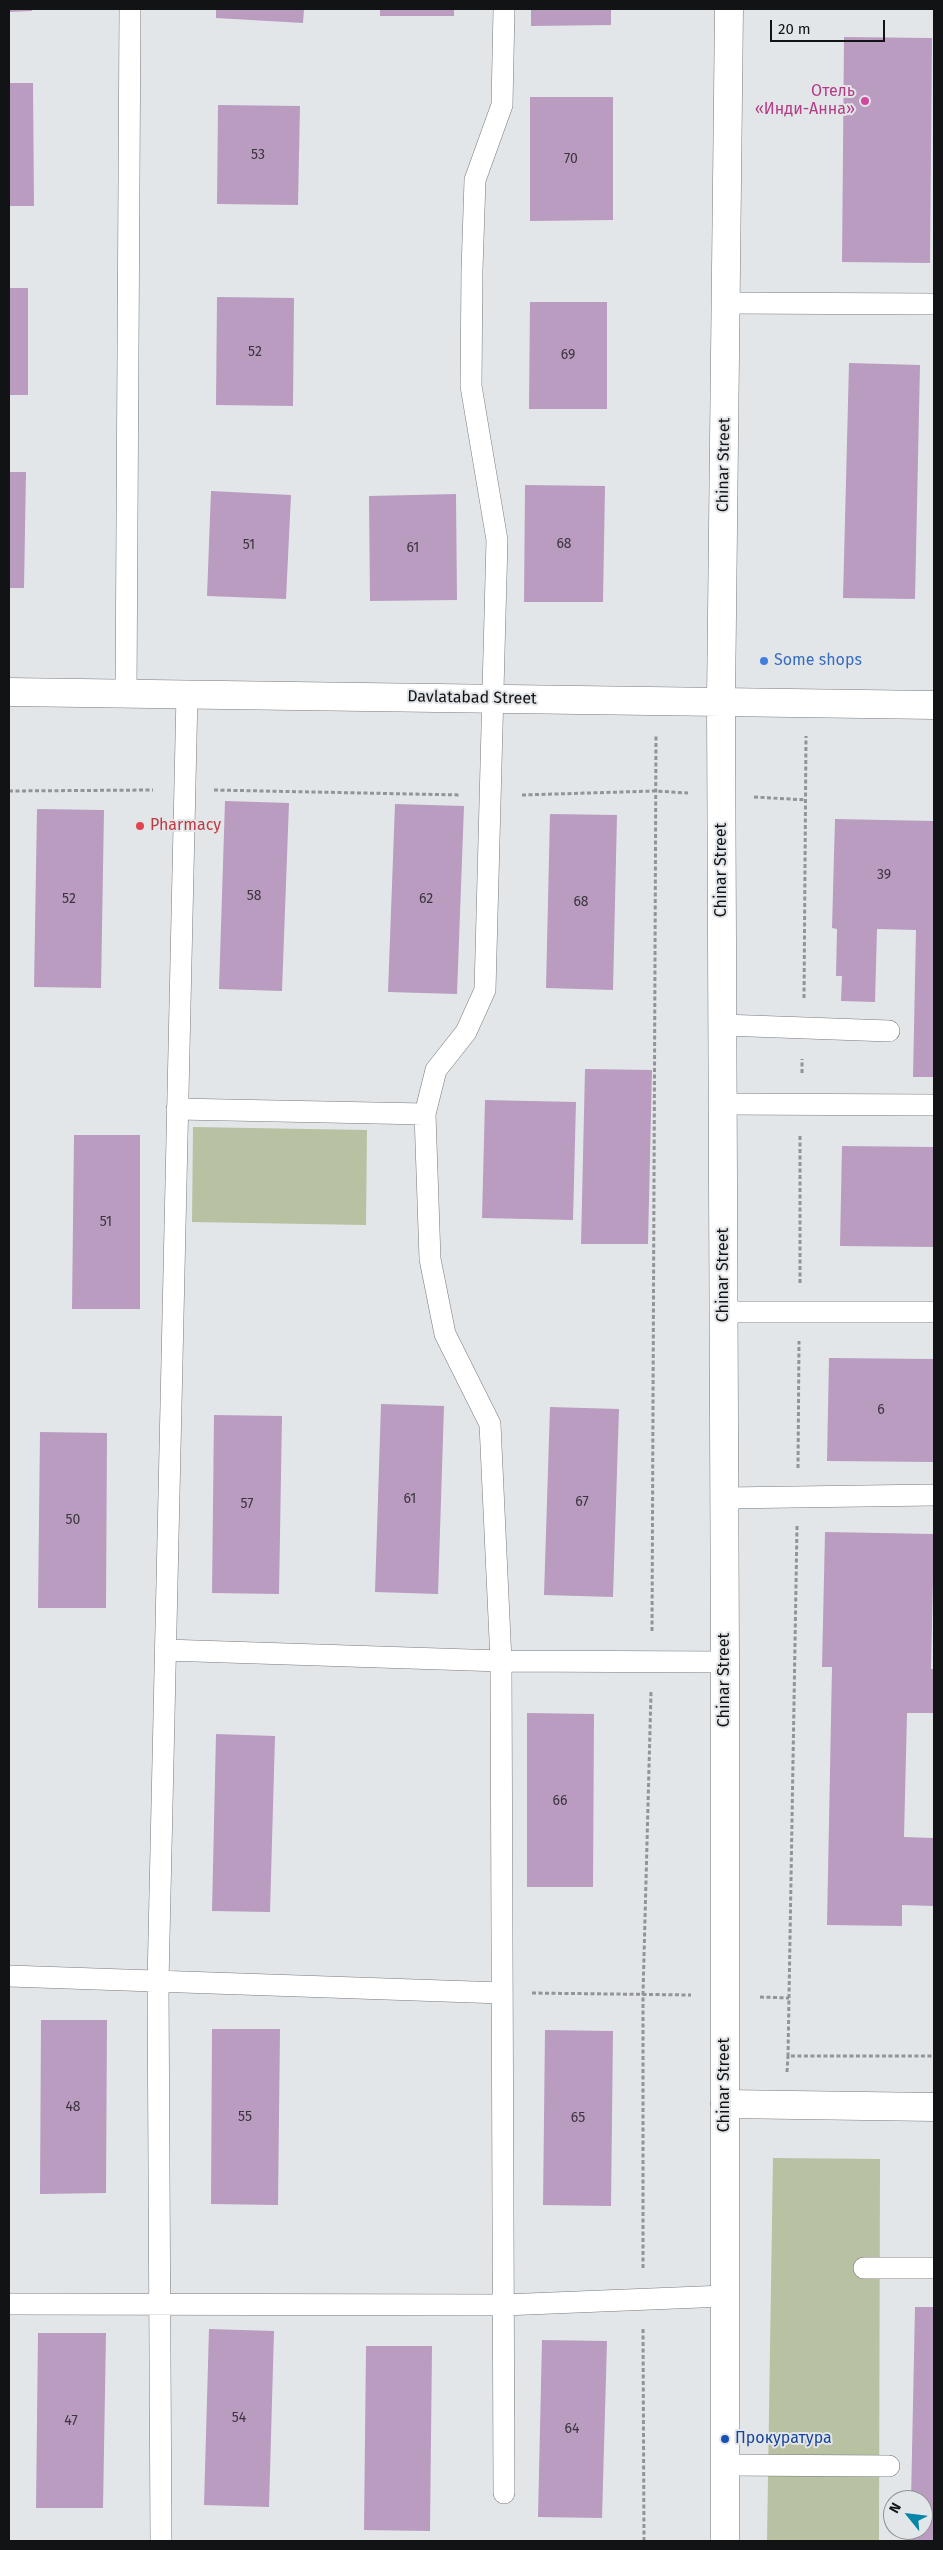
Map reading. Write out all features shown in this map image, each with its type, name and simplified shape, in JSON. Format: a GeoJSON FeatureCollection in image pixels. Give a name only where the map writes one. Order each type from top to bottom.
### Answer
{"type":"FeatureCollection","features":[{"type":"Feature","properties":{"kind":"street","name":"Chinar Street"},"geometry":{"type":"LineString","coordinates":[[725,2541],[726,1662],[721,702],[729,9]]}},
{"type":"Feature","properties":{"kind":"street","name":"Davlatabad Street"},"geometry":{"type":"LineString","coordinates":[[9,692],[934,705]]}},
{"type":"Feature","properties":{"kind":"street"},"geometry":{"type":"LineString","coordinates":[[725,2104],[934,2107]]}},
{"type":"Feature","properties":{"kind":"lane"},"geometry":{"type":"LineString","coordinates":[[126,694],[130,9]]}},
{"type":"Feature","properties":{"kind":"lane"},"geometry":{"type":"LineString","coordinates":[[504,9],[502,105],[475,180],[472,270],[470,386],[497,540],[485,990],[466,1032],[436,1070],[425,1114],[430,1259],[445,1334],[490,1424],[501,1661],[504,2493]]}},
{"type":"Feature","properties":{"kind":"lane"},"geometry":{"type":"LineString","coordinates":[[726,303],[934,304]]}},
{"type":"Feature","properties":{"kind":"lane"},"geometry":{"type":"LineString","coordinates":[[161,2541],[158,1982],[186,694]]}},
{"type":"Feature","properties":{"kind":"lane"},"geometry":{"type":"LineString","coordinates":[[723,1025],[890,1031]]}},
{"type":"Feature","properties":{"kind":"lane"},"geometry":{"type":"LineString","coordinates":[[723,1104],[934,1105]]}},
{"type":"Feature","properties":{"kind":"lane"},"geometry":{"type":"LineString","coordinates":[[177,1109],[425,1114]]}},
{"type":"Feature","properties":{"kind":"lane"},"geometry":{"type":"LineString","coordinates":[[724,1312],[934,1312]]}},
{"type":"Feature","properties":{"kind":"lane"},"geometry":{"type":"LineString","coordinates":[[725,1498],[934,1495]]}},
{"type":"Feature","properties":{"kind":"lane"},"geometry":{"type":"LineString","coordinates":[[165,1650],[501,1661],[726,1662]]}},
{"type":"Feature","properties":{"kind":"lane"},"geometry":{"type":"LineString","coordinates":[[9,1976],[502,1993]]}},
{"type":"Feature","properties":{"kind":"lane"},"geometry":{"type":"LineString","coordinates":[[864,2268],[934,2268]]}},
{"type":"Feature","properties":{"kind":"lane"},"geometry":{"type":"LineString","coordinates":[[9,2304],[503,2305],[726,2296]]}},
{"type":"Feature","properties":{"kind":"lane"},"geometry":{"type":"LineString","coordinates":[[725,2465],[889,2466]]}},
{"type":"Feature","properties":{"kind":"path"},"geometry":{"type":"LineString","coordinates":[[644,2541],[643,1994],[652,1662],[656,701]]}},
{"type":"Feature","properties":{"kind":"path"},"geometry":{"type":"LineString","coordinates":[[807,703],[804,1028],[800,1104],[798,1497],[788,2056],[934,2056]]}},
{"type":"Feature","properties":{"kind":"path"},"geometry":{"type":"LineString","coordinates":[[9,791],[184,790],[491,796],[655,791],[806,800]]}},
{"type":"Feature","properties":{"kind":"path"},"geometry":{"type":"LineString","coordinates":[[502,1993],[725,1995],[789,1998]]}},
{"type":"Feature","properties":{"kind":"green space"},"geometry":{"type":"Polygon","coordinates":[[[193,1127],[367,1130],[366,1225],[192,1222],[193,1127]]]}},
{"type":"Feature","properties":{"kind":"green space"},"geometry":{"type":"Polygon","coordinates":[[[773,2158],[880,2159],[879,2541],[767,2541],[773,2158]]]}},
{"type":"Feature","properties":{"kind":"building"},"geometry":{"type":"Polygon","coordinates":[[[9,9],[32,9],[32,11],[9,12],[9,9]]]}},
{"type":"Feature","properties":{"kind":"building"},"geometry":{"type":"Polygon","coordinates":[[[216,9],[304,9],[303,23],[216,18],[216,9]]]}},
{"type":"Feature","properties":{"kind":"building"},"geometry":{"type":"Polygon","coordinates":[[[380,9],[454,9],[454,16],[380,16],[380,9]]]}},
{"type":"Feature","properties":{"kind":"building"},"geometry":{"type":"Polygon","coordinates":[[[531,9],[611,9],[611,25],[531,26],[531,9]]]}},
{"type":"Feature","properties":{"kind":"building"},"geometry":{"type":"Polygon","coordinates":[[[844,37],[932,38],[930,263],[842,262],[844,37]]]}},
{"type":"Feature","properties":{"kind":"building"},"geometry":{"type":"Polygon","coordinates":[[[9,83],[33,83],[34,206],[9,206],[9,83]]]}},
{"type":"Feature","properties":{"kind":"building"},"geometry":{"type":"Polygon","coordinates":[[[530,97],[613,97],[613,220],[530,221],[530,97]]]}},
{"type":"Feature","properties":{"kind":"building"},"geometry":{"type":"Polygon","coordinates":[[[218,105],[300,106],[298,205],[217,204],[218,105]]]}},
{"type":"Feature","properties":{"kind":"building"},"geometry":{"type":"Polygon","coordinates":[[[9,288],[28,288],[28,395],[9,395],[9,288]]]}},
{"type":"Feature","properties":{"kind":"building"},"geometry":{"type":"Polygon","coordinates":[[[217,297],[294,298],[293,406],[216,405],[217,297]]]}},
{"type":"Feature","properties":{"kind":"building"},"geometry":{"type":"Polygon","coordinates":[[[530,302],[607,302],[607,409],[529,409],[530,302]]]}},
{"type":"Feature","properties":{"kind":"building"},"geometry":{"type":"Polygon","coordinates":[[[849,363],[920,365],[915,599],[843,598],[849,363]]]}},
{"type":"Feature","properties":{"kind":"building"},"geometry":{"type":"Polygon","coordinates":[[[9,472],[26,472],[24,588],[9,588],[9,472]]]}},
{"type":"Feature","properties":{"kind":"building"},"geometry":{"type":"Polygon","coordinates":[[[525,485],[605,486],[603,602],[524,602],[525,485]]]}},
{"type":"Feature","properties":{"kind":"building"},"geometry":{"type":"Polygon","coordinates":[[[211,491],[291,495],[286,599],[207,596],[211,491]]]}},
{"type":"Feature","properties":{"kind":"building"},"geometry":{"type":"Polygon","coordinates":[[[456,494],[457,600],[370,601],[369,496],[456,494]]]}},
{"type":"Feature","properties":{"kind":"building"},"geometry":{"type":"Polygon","coordinates":[[[225,801],[289,803],[282,991],[219,989],[225,801]]]}},
{"type":"Feature","properties":{"kind":"building"},"geometry":{"type":"Polygon","coordinates":[[[395,804],[464,806],[457,994],[388,992],[395,804]]]}},
{"type":"Feature","properties":{"kind":"building"},"geometry":{"type":"Polygon","coordinates":[[[37,809],[104,810],[101,988],[34,987],[37,809]]]}},
{"type":"Feature","properties":{"kind":"building"},"geometry":{"type":"Polygon","coordinates":[[[550,814],[617,815],[613,990],[546,988],[550,814]]]}},
{"type":"Feature","properties":{"kind":"building"},"geometry":{"type":"Polygon","coordinates":[[[835,819],[934,821],[934,1077],[913,1077],[916,930],[877,929],[875,1002],[841,1001],[842,976],[836,976],[837,929],[832,928],[835,819]]]}},
{"type":"Feature","properties":{"kind":"building"},"geometry":{"type":"Polygon","coordinates":[[[585,1069],[652,1070],[648,1244],[581,1244],[585,1069]]]}},
{"type":"Feature","properties":{"kind":"building"},"geometry":{"type":"Polygon","coordinates":[[[485,1100],[576,1102],[573,1220],[482,1218],[485,1100]]]}},
{"type":"Feature","properties":{"kind":"building"},"geometry":{"type":"Polygon","coordinates":[[[74,1135],[140,1135],[140,1309],[72,1309],[74,1135]]]}},
{"type":"Feature","properties":{"kind":"building"},"geometry":{"type":"Polygon","coordinates":[[[842,1146],[934,1147],[934,1247],[840,1246],[842,1146]]]}},
{"type":"Feature","properties":{"kind":"building"},"geometry":{"type":"Polygon","coordinates":[[[829,1358],[934,1359],[934,1462],[827,1461],[829,1358]]]}},
{"type":"Feature","properties":{"kind":"building"},"geometry":{"type":"Polygon","coordinates":[[[381,1404],[444,1406],[438,1594],[375,1592],[381,1404]]]}},
{"type":"Feature","properties":{"kind":"building"},"geometry":{"type":"Polygon","coordinates":[[[550,1407],[619,1409],[613,1597],[544,1595],[550,1407]]]}},
{"type":"Feature","properties":{"kind":"building"},"geometry":{"type":"Polygon","coordinates":[[[214,1415],[282,1416],[279,1594],[212,1593],[214,1415]]]}},
{"type":"Feature","properties":{"kind":"building"},"geometry":{"type":"Polygon","coordinates":[[[40,1432],[107,1433],[106,1608],[38,1608],[40,1432]]]}},
{"type":"Feature","properties":{"kind":"building"},"geometry":{"type":"Polygon","coordinates":[[[825,1532],[934,1534],[931,1669],[934,1669],[934,1713],[907,1713],[904,1837],[934,1838],[934,1906],[902,1905],[902,1926],[827,1925],[832,1667],[822,1667],[825,1532]]]}},
{"type":"Feature","properties":{"kind":"building"},"geometry":{"type":"Polygon","coordinates":[[[527,1713],[594,1714],[593,1887],[527,1887],[527,1713]]]}},
{"type":"Feature","properties":{"kind":"building"},"geometry":{"type":"Polygon","coordinates":[[[216,1734],[275,1736],[270,1912],[212,1911],[216,1734]]]}},
{"type":"Feature","properties":{"kind":"building"},"geometry":{"type":"Polygon","coordinates":[[[41,2020],[107,2020],[106,2193],[40,2194],[41,2020]]]}},
{"type":"Feature","properties":{"kind":"building"},"geometry":{"type":"Polygon","coordinates":[[[212,2029],[280,2029],[278,2205],[211,2204],[212,2029]]]}},
{"type":"Feature","properties":{"kind":"building"},"geometry":{"type":"Polygon","coordinates":[[[545,2030],[613,2031],[611,2206],[543,2205],[545,2030]]]}},
{"type":"Feature","properties":{"kind":"building"},"geometry":{"type":"Polygon","coordinates":[[[915,2307],[934,2307],[934,2541],[910,2541],[933,2540],[933,2490],[911,2490],[915,2307]]]}},
{"type":"Feature","properties":{"kind":"building"},"geometry":{"type":"Polygon","coordinates":[[[209,2329],[274,2331],[269,2507],[204,2505],[209,2329]]]}},
{"type":"Feature","properties":{"kind":"building"},"geometry":{"type":"Polygon","coordinates":[[[38,2333],[106,2333],[103,2508],[36,2508],[38,2333]]]}},
{"type":"Feature","properties":{"kind":"building"},"geometry":{"type":"Polygon","coordinates":[[[542,2340],[607,2341],[602,2518],[538,2517],[542,2340]]]}},
{"type":"Feature","properties":{"kind":"building"},"geometry":{"type":"Polygon","coordinates":[[[366,2346],[432,2346],[430,2531],[364,2530],[366,2346]]]}},
{"type":"Feature","properties":{"kind":"place","name":"Отель «Инди-Анна»"},"geometry":{"type":"Point","coordinates":[865,101]}},
{"type":"Feature","properties":{"kind":"place","name":"Some shops"},"geometry":{"type":"Point","coordinates":[764,661]}},
{"type":"Feature","properties":{"kind":"place","name":"Pharmacy"},"geometry":{"type":"Point","coordinates":[140,826]}},
{"type":"Feature","properties":{"kind":"place","name":"Прокуратура"},"geometry":{"type":"Point","coordinates":[725,2439]}}]}
